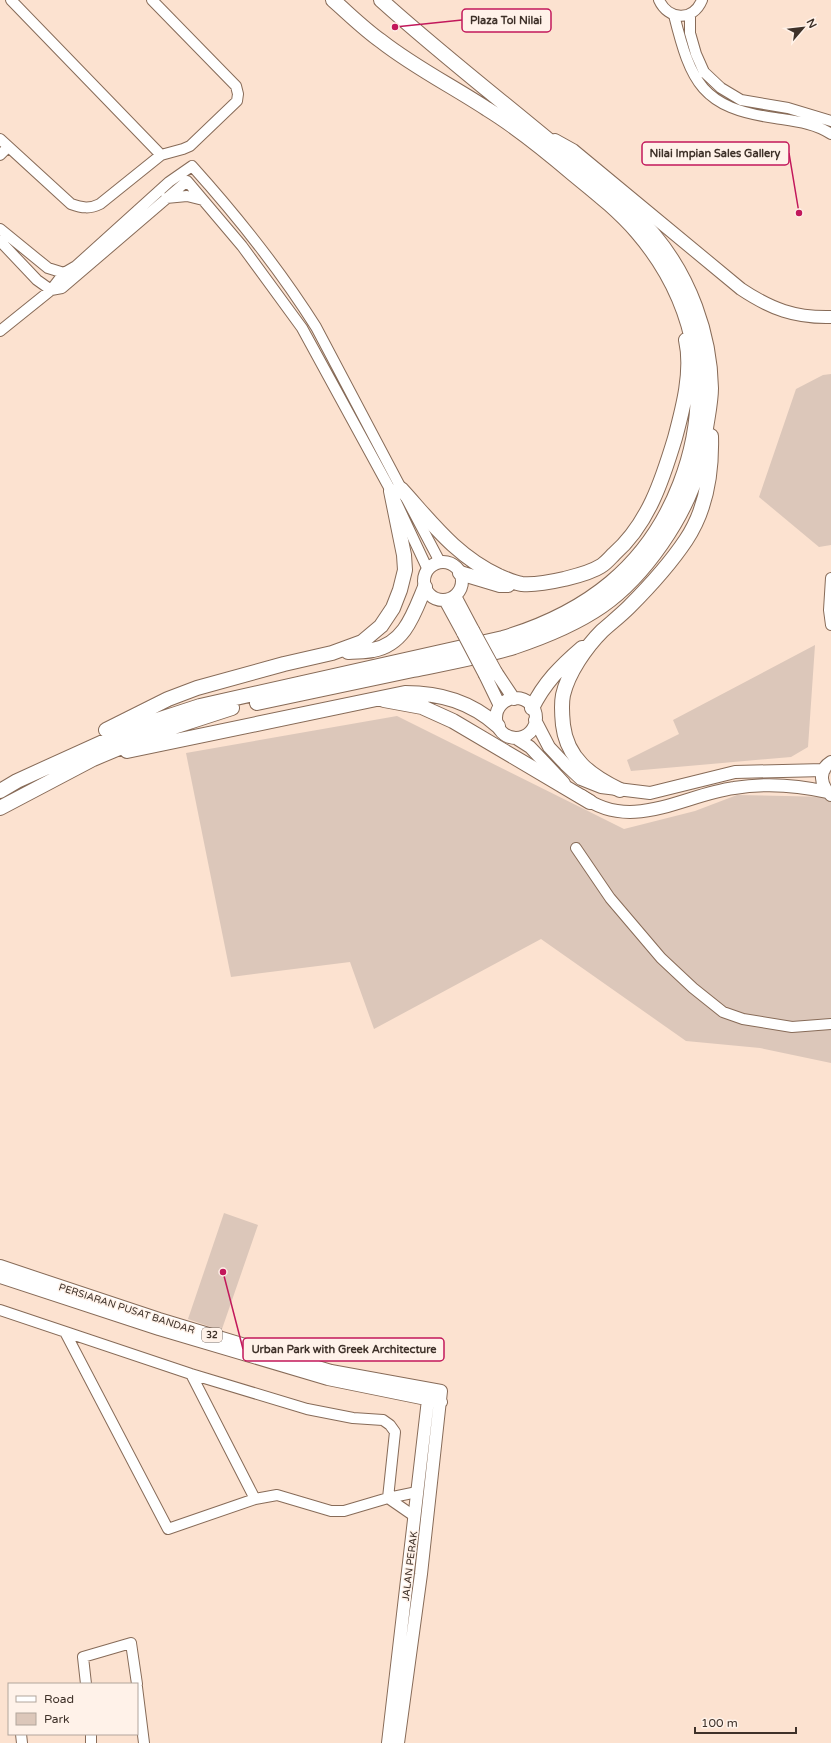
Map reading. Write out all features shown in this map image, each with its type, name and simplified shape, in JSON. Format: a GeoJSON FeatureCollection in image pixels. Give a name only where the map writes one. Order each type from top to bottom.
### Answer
{"type":"FeatureCollection","features":[{"type":"Feature","properties":{"kind":"highway"},"geometry":{"type":"LineString","coordinates":[[17,781],[136,726],[193,708],[503,638],[546,623],[594,596],[629,565],[649,541],[676,494],[687,467],[694,433],[698,401],[698,369],[694,343],[683,306],[663,268],[637,232],[588,187],[537,144],[488,109],[423,70],[382,42],[333,0]]}},
{"type":"Feature","properties":{"kind":"highway"},"geometry":{"type":"LineString","coordinates":[[381,0],[618,199],[655,236],[673,262],[695,307],[705,335],[711,389],[710,405],[712,452],[706,493],[696,521],[686,539],[655,580],[628,608],[550,677],[540,691],[534,714]]}},
{"type":"Feature","properties":{"kind":"highway"},"geometry":{"type":"LineString","coordinates":[[460,573],[500,585],[549,582],[575,576],[601,566],[626,544],[642,522],[656,496],[670,454],[685,396],[686,344],[681,320],[683,306]]}},
{"type":"Feature","properties":{"kind":"highway"},"geometry":{"type":"LineString","coordinates":[[0,808],[93,759],[156,733],[222,710],[466,659],[513,647],[562,627],[601,606],[618,593],[644,566],[667,536],[679,515],[690,493],[699,468],[710,405]]}},
{"type":"Feature","properties":{"kind":"highway"},"geometry":{"type":"LineString","coordinates":[[396,490],[457,550],[479,566],[521,584]]}},
{"type":"Feature","properties":{"kind":"highway"},"geometry":{"type":"LineString","coordinates":[[0,791],[109,729],[168,698],[197,688],[284,664],[332,653],[362,642],[381,626],[393,608],[400,590],[404,570],[404,555],[396,490]]}},
{"type":"Feature","properties":{"kind":"highway"},"geometry":{"type":"LineString","coordinates":[[332,653],[373,650],[392,643],[408,626],[425,587]]}},
{"type":"Feature","properties":{"kind":"highway"},"geometry":{"type":"LineString","coordinates":[[601,632],[583,655],[570,677],[563,695],[562,712],[564,733],[571,752],[582,766],[597,779],[620,790]]}},
{"type":"Feature","properties":{"kind":"highway"},"geometry":{"type":"LineString","coordinates":[[93,759],[376,699],[411,693],[447,697],[484,714],[498,726]]}},
{"type":"Feature","properties":{"kind":"highway"},"geometry":{"type":"LineString","coordinates":[[376,699],[422,707],[452,721],[590,802]]}},
{"type":"Feature","properties":{"kind":"main road"},"geometry":{"type":"LineString","coordinates":[[532,126],[573,150],[741,289],[764,304],[798,315],[831,316]]}},
{"type":"Feature","properties":{"kind":"main road"},"geometry":{"type":"LineString","coordinates":[[440,562],[452,564],[460,573],[462,585],[450,598],[433,597],[425,587],[425,575],[428,570],[440,562]]}},
{"type":"Feature","properties":{"kind":"main road"},"geometry":{"type":"LineString","coordinates":[[450,598],[490,674],[500,706]]}},
{"type":"Feature","properties":{"kind":"main road"},"geometry":{"type":"LineString","coordinates":[[490,674],[514,699]]}},
{"type":"Feature","properties":{"kind":"main road"},"geometry":{"type":"LineString","coordinates":[[514,699],[524,701],[534,714],[549,747],[581,779],[601,787],[650,793],[735,772],[827,766],[822,782],[829,793],[803,786],[734,788],[682,803],[634,813],[616,811],[590,802],[560,779],[530,747],[516,738],[505,735],[498,726],[496,716],[500,706],[504,702],[514,699]]}},
{"type":"Feature","properties":{"kind":"main road"},"geometry":{"type":"LineString","coordinates":[[516,738],[527,735],[534,726],[534,714]]}},
{"type":"Feature","properties":{"kind":"main road","name":"PERSIARAN PUSAT BANDAR"},"geometry":{"type":"LineString","coordinates":[[0,1266],[159,1319],[331,1371],[429,1394]]}},
{"type":"Feature","properties":{"kind":"main road","name":"PERSIARAN PUSAT BANDAR"},"geometry":{"type":"LineString","coordinates":[[0,1278],[159,1329],[328,1379],[441,1396]]}},
{"type":"Feature","properties":{"kind":"main road","name":"JALAN PERAK"},"geometry":{"type":"LineString","coordinates":[[388,1743],[429,1394]]}},
{"type":"Feature","properties":{"kind":"main road","name":"JALAN PERAK"},"geometry":{"type":"LineString","coordinates":[[398,1743],[441,1396]]}},
{"type":"Feature","properties":{"kind":"main road"},"geometry":{"type":"LineString","coordinates":[[414,1520],[421,1513],[428,1510]]}},
{"type":"Feature","properties":{"kind":"street"},"geometry":{"type":"LineString","coordinates":[[10,0],[161,155]]}},
{"type":"Feature","properties":{"kind":"street"},"geometry":{"type":"LineString","coordinates":[[0,139],[71,204],[82,208],[92,208],[100,204],[161,155],[183,150],[190,146],[237,101],[238,94],[236,86],[152,0]]}},
{"type":"Feature","properties":{"kind":"street"},"geometry":{"type":"LineString","coordinates":[[659,0],[662,7],[674,15],[685,16],[696,10],[702,0]]}},
{"type":"Feature","properties":{"kind":"street"},"geometry":{"type":"LineString","coordinates":[[690,14],[690,33],[696,54],[704,72],[721,88],[741,100],[788,108],[831,121]]}},
{"type":"Feature","properties":{"kind":"street"},"geometry":{"type":"LineString","coordinates":[[674,15],[689,65],[698,82],[710,96],[725,106],[748,115],[797,121],[824,129],[831,134]]}},
{"type":"Feature","properties":{"kind":"street"},"geometry":{"type":"LineString","coordinates":[[0,155],[8,146]]}},
{"type":"Feature","properties":{"kind":"street"},"geometry":{"type":"LineString","coordinates":[[0,331],[51,290],[64,273],[76,266],[184,177],[198,172],[297,296],[334,357],[396,490],[428,570]]}},
{"type":"Feature","properties":{"kind":"street"},"geometry":{"type":"LineString","coordinates":[[0,241],[37,280],[51,290],[62,288],[70,283],[166,198],[184,177]]}},
{"type":"Feature","properties":{"kind":"street"},"geometry":{"type":"LineString","coordinates":[[184,177],[242,246],[302,328],[396,490],[440,562]]}},
{"type":"Feature","properties":{"kind":"street"},"geometry":{"type":"LineString","coordinates":[[166,198],[187,196],[203,200]]}},
{"type":"Feature","properties":{"kind":"street"},"geometry":{"type":"LineString","coordinates":[[0,228],[48,268],[64,273]]}},
{"type":"Feature","properties":{"kind":"street"},"geometry":{"type":"LineString","coordinates":[[33,304],[37,292],[37,280]]}},
{"type":"Feature","properties":{"kind":"street"},"geometry":{"type":"LineString","coordinates":[[831,578],[829,610],[831,625]]}},
{"type":"Feature","properties":{"kind":"street"},"geometry":{"type":"LineString","coordinates":[[576,848],[610,898],[661,958],[693,988],[723,1012],[743,1019],[792,1027],[831,1024]]}},
{"type":"Feature","properties":{"kind":"street"},"geometry":{"type":"LineString","coordinates":[[0,1310],[134,1353],[191,1374],[307,1409],[353,1418],[383,1420],[390,1425],[395,1432],[388,1498]]}},
{"type":"Feature","properties":{"kind":"street"},"geometry":{"type":"LineString","coordinates":[[65,1332],[168,1529],[255,1499],[277,1495],[331,1510],[344,1511],[388,1498],[417,1492]]}},
{"type":"Feature","properties":{"kind":"street"},"geometry":{"type":"LineString","coordinates":[[191,1374],[255,1499]]}},
{"type":"Feature","properties":{"kind":"street"},"geometry":{"type":"LineString","coordinates":[[388,1498],[414,1520]]}},
{"type":"Feature","properties":{"kind":"street"},"geometry":{"type":"LineString","coordinates":[[86,1683],[83,1657],[131,1643],[137,1683]]}},
{"type":"Feature","properties":{"kind":"street"},"geometry":{"type":"LineString","coordinates":[[138,1695],[144,1743]]}},
{"type":"Feature","properties":{"kind":"green space"},"geometry":{"type":"Polygon","coordinates":[[[831,374],[831,545],[819,547],[759,497],[796,389],[823,375],[831,374]]]}},
{"type":"Feature","properties":{"kind":"green space"},"geometry":{"type":"Polygon","coordinates":[[[815,645],[808,747],[791,757],[631,771],[627,760],[679,734],[673,720],[815,645]]]}},
{"type":"Feature","properties":{"kind":"green space"},"geometry":{"type":"Polygon","coordinates":[[[397,716],[624,829],[695,811],[737,795],[831,797],[831,1063],[760,1048],[686,1041],[541,939],[374,1029],[350,962],[231,977],[186,753],[397,716]]]}},
{"type":"Feature","properties":{"kind":"green space"},"geometry":{"type":"Polygon","coordinates":[[[224,1213],[258,1225],[222,1329],[219,1330],[188,1319],[224,1213]]]}},
{"type":"Feature","properties":{"kind":"place","name":"Plaza Tol Nilai"},"geometry":{"type":"Point","coordinates":[395,27]}},
{"type":"Feature","properties":{"kind":"place","name":"Nilai Impian Sales Gallery"},"geometry":{"type":"Point","coordinates":[799,213]}},
{"type":"Feature","properties":{"kind":"place","name":"Urban Park with Greek Architecture"},"geometry":{"type":"Point","coordinates":[223,1272]}}]}
